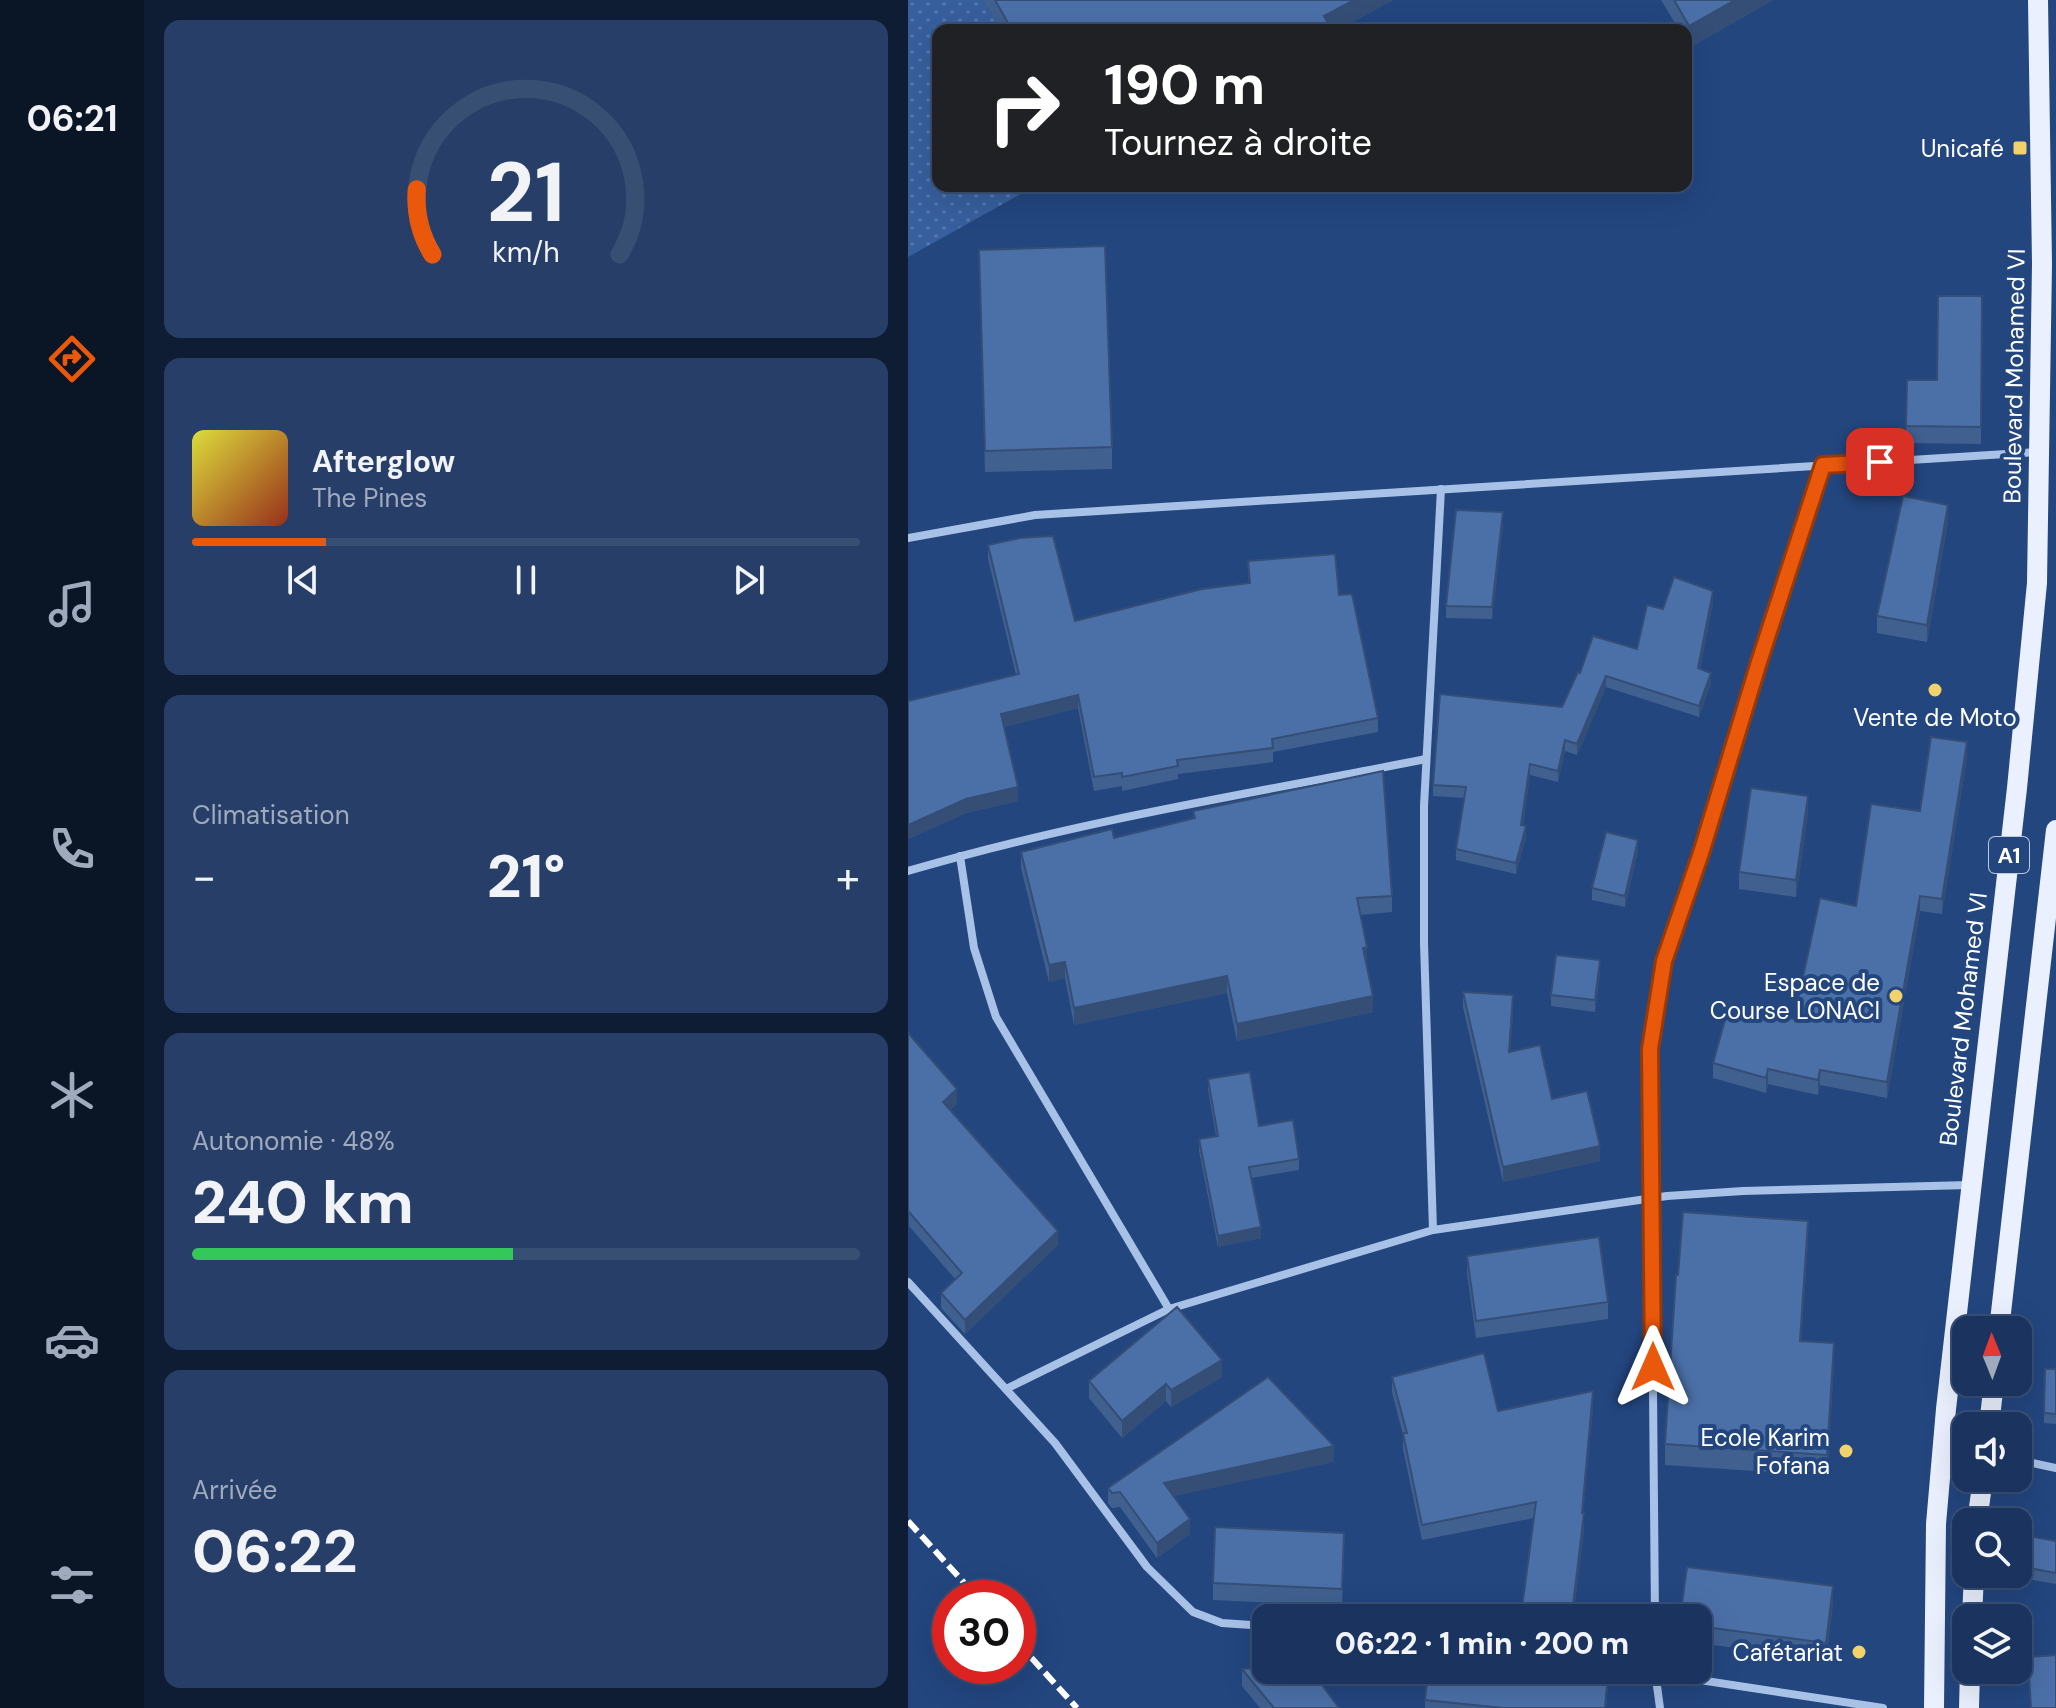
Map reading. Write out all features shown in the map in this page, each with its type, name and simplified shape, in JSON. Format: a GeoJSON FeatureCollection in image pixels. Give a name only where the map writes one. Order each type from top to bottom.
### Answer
{"type":"FeatureCollection","features":[{"type":"Feature","properties":{"kind":"main road","name":"Boulevard Mohamed VI"},"geometry":{"type":"LineString","coordinates":[[1934,1708],[1936,1524],[2037,583],[2038,452],[2049,265],[2038,0]]}},
{"type":"Feature","properties":{"kind":"main road","name":"A1"},"geometry":{"type":"LineString","coordinates":[[2001,1316],[2056,830]]}},
{"type":"Feature","properties":{"kind":"main road"},"geometry":{"type":"LineString","coordinates":[[1969,1708],[1970,1684]]}},
{"type":"Feature","properties":{"kind":"street"},"geometry":{"type":"LineString","coordinates":[[908,538],[1035,515],[2038,452]]}},
{"type":"Feature","properties":{"kind":"street"},"geometry":{"type":"LineString","coordinates":[[1655,1604],[1650,1049],[1664,961],[1823,465]]}},
{"type":"Feature","properties":{"kind":"street"},"geometry":{"type":"LineString","coordinates":[[1433,1230],[1424,943],[1426,759],[1441,489]]}},
{"type":"Feature","properties":{"kind":"street"},"geometry":{"type":"LineString","coordinates":[[908,871],[1103,823],[1426,759]]}},
{"type":"Feature","properties":{"kind":"street"},"geometry":{"type":"LineString","coordinates":[[960,856],[974,948],[996,1017],[1169,1309]]}},
{"type":"Feature","properties":{"kind":"street"},"geometry":{"type":"LineString","coordinates":[[1008,1388],[1169,1309],[1433,1230],[1651,1199],[1743,1191],[1970,1185]]}},
{"type":"Feature","properties":{"kind":"street"},"geometry":{"type":"LineString","coordinates":[[908,1282],[1055,1443],[1147,1567],[1193,1612],[1222,1623],[1252,1625]]}},
{"type":"Feature","properties":{"kind":"street"},"geometry":{"type":"LineString","coordinates":[[2032,1463],[2056,1468]]}},
{"type":"Feature","properties":{"kind":"street"},"geometry":{"type":"LineString","coordinates":[[1712,1680],[1883,1708]]}},
{"type":"Feature","properties":{"kind":"street"},"geometry":{"type":"LineString","coordinates":[[1657,1684],[1660,1708]]}},
{"type":"Feature","properties":{"kind":"shaded area"},"geometry":{"type":"Polygon","coordinates":[[[908,0],[983,0],[997,24],[932,24],[932,192],[1024,192],[908,257],[908,0]]]}},
{"type":"Feature","properties":{"kind":"building"},"geometry":{"type":"Polygon","coordinates":[[[995,0],[1354,0],[1324,16],[1326,24],[1009,24],[995,0]]]}},
{"type":"Feature","properties":{"kind":"building"},"geometry":{"type":"Polygon","coordinates":[[[1674,0],[1735,0],[1692,24],[1688,24],[1674,0]]]}},
{"type":"Feature","properties":{"kind":"building"},"geometry":{"type":"Polygon","coordinates":[[[1105,246],[1112,447],[985,451],[979,250],[1105,246]]]}},
{"type":"Feature","properties":{"kind":"building"},"geometry":{"type":"Polygon","coordinates":[[[1938,296],[1982,296],[1981,427],[1906,426],[1907,380],[1937,380],[1938,296]]]}},
{"type":"Feature","properties":{"kind":"building"},"geometry":{"type":"Polygon","coordinates":[[[1903,496],[1948,505],[1927,625],[1877,616],[1903,496]]]}},
{"type":"Feature","properties":{"kind":"building"},"geometry":{"type":"Polygon","coordinates":[[[1456,510],[1503,512],[1492,607],[1446,606],[1456,510]]]}},
{"type":"Feature","properties":{"kind":"building"},"geometry":{"type":"Polygon","coordinates":[[[1053,536],[1075,621],[1202,589],[1250,583],[1248,561],[1335,554],[1339,595],[1352,594],[1378,718],[1272,739],[1273,748],[1177,760],[1178,766],[1122,777],[1122,773],[1094,777],[1078,695],[1001,714],[1018,787],[966,799],[908,825],[908,701],[1019,674],[988,545],[1020,538],[1053,536]]]}},
{"type":"Feature","properties":{"kind":"building"},"geometry":{"type":"Polygon","coordinates":[[[1674,577],[1713,591],[1698,668],[1711,673],[1699,706],[1606,676],[1577,744],[1565,740],[1558,771],[1530,764],[1521,825],[1526,826],[1516,863],[1456,849],[1466,787],[1433,785],[1440,694],[1562,707],[1580,673],[1593,636],[1637,649],[1647,605],[1663,609],[1674,577]]]}},
{"type":"Feature","properties":{"kind":"building"},"geometry":{"type":"Polygon","coordinates":[[[1931,737],[1967,742],[1942,899],[1920,896],[1887,1082],[1820,1070],[1818,1080],[1768,1069],[1766,1078],[1713,1063],[1730,1002],[1794,1019],[1820,898],[1856,906],[1871,804],[1920,811],[1931,737]]]}},
{"type":"Feature","properties":{"kind":"building"},"geometry":{"type":"Polygon","coordinates":[[[1383,771],[1392,896],[1357,898],[1373,996],[1237,1024],[1227,976],[1074,1008],[1065,962],[1049,965],[1021,852],[1112,829],[1114,838],[1195,818],[1193,811],[1383,771]]]}},
{"type":"Feature","properties":{"kind":"building"},"geometry":{"type":"Polygon","coordinates":[[[1751,788],[1808,796],[1796,880],[1739,872],[1751,788]]]}},
{"type":"Feature","properties":{"kind":"building"},"geometry":{"type":"Polygon","coordinates":[[[1606,832],[1638,840],[1625,896],[1592,888],[1606,832]]]}},
{"type":"Feature","properties":{"kind":"building"},"geometry":{"type":"Polygon","coordinates":[[[1556,955],[1600,960],[1595,1000],[1551,995],[1556,955]]]}},
{"type":"Feature","properties":{"kind":"building"},"geometry":{"type":"Polygon","coordinates":[[[1463,992],[1513,995],[1509,1052],[1540,1045],[1552,1099],[1587,1091],[1600,1146],[1503,1167],[1463,992]]]}},
{"type":"Feature","properties":{"kind":"building"},"geometry":{"type":"Polygon","coordinates":[[[908,1033],[957,1089],[943,1102],[1058,1231],[965,1320],[941,1293],[962,1273],[908,1213],[908,1033]]]}},
{"type":"Feature","properties":{"kind":"building"},"geometry":{"type":"Polygon","coordinates":[[[1250,1072],[1259,1126],[1293,1120],[1299,1159],[1249,1167],[1261,1227],[1218,1236],[1199,1139],[1218,1136],[1208,1079],[1250,1072]]]}},
{"type":"Feature","properties":{"kind":"building"},"geometry":{"type":"Polygon","coordinates":[[[1683,1212],[1808,1221],[1800,1341],[1834,1343],[1827,1455],[1665,1444],[1683,1212]]]}},
{"type":"Feature","properties":{"kind":"building"},"geometry":{"type":"Polygon","coordinates":[[[1599,1237],[1608,1302],[1476,1321],[1467,1256],[1599,1237]]]}},
{"type":"Feature","properties":{"kind":"building"},"geometry":{"type":"Polygon","coordinates":[[[1177,1307],[1222,1360],[1171,1390],[1166,1384],[1122,1421],[1089,1381],[1177,1307]]]}},
{"type":"Feature","properties":{"kind":"building"},"geometry":{"type":"Polygon","coordinates":[[[1484,1353],[1498,1411],[1593,1391],[1573,1604],[1523,1604],[1536,1502],[1422,1525],[1403,1433],[1407,1433],[1392,1377],[1484,1353]]]}},
{"type":"Feature","properties":{"kind":"building"},"geometry":{"type":"Polygon","coordinates":[[[2045,1369],[2056,1369],[2056,1414],[2044,1413],[2045,1369]]]}},
{"type":"Feature","properties":{"kind":"building"},"geometry":{"type":"Polygon","coordinates":[[[1268,1377],[1334,1446],[1164,1483],[1190,1519],[1157,1543],[1120,1492],[1112,1493],[1108,1488],[1268,1377]]]}},
{"type":"Feature","properties":{"kind":"building"},"geometry":{"type":"Polygon","coordinates":[[[1215,1527],[1344,1533],[1342,1589],[1213,1583],[1215,1527]]]}},
{"type":"Feature","properties":{"kind":"building"},"geometry":{"type":"Polygon","coordinates":[[[2032,1537],[2056,1541],[2056,1573],[2032,1569],[2032,1537]]]}},
{"type":"Feature","properties":{"kind":"building"},"geometry":{"type":"Polygon","coordinates":[[[1687,1567],[1833,1586],[1826,1643],[1712,1628],[1712,1604],[1682,1604],[1687,1567]]]}},
{"type":"Feature","properties":{"kind":"building"},"geometry":{"type":"Polygon","coordinates":[[[2056,1655],[2056,1708],[2031,1708],[2032,1657],[2056,1655]]]}},
{"type":"Feature","properties":{"kind":"building"},"geometry":{"type":"Polygon","coordinates":[[[1252,1668],[1252,1681],[1242,1669],[1252,1668]]]}},
{"type":"Feature","properties":{"kind":"building"},"geometry":{"type":"Polygon","coordinates":[[[1254,1684],[1321,1684],[1339,1708],[1274,1708],[1254,1684]]]}},
{"type":"Feature","properties":{"kind":"building"},"geometry":{"type":"Polygon","coordinates":[[[1427,1684],[1607,1684],[1605,1708],[1503,1708],[1425,1700],[1427,1684]]]}},
{"type":"Feature","properties":{"kind":"railway"},"geometry":{"type":"LineString","coordinates":[[908,1521],[962,1580]]}},
{"type":"Feature","properties":{"kind":"railway"},"geometry":{"type":"LineString","coordinates":[[1036,1663],[1077,1708]]}},
{"type":"Feature","properties":{"kind":"place","name":"Unicafé"},"geometry":{"type":"Point","coordinates":[2020,148]}},
{"type":"Feature","properties":{"kind":"place","name":"Vente de Moto"},"geometry":{"type":"Point","coordinates":[1935,690]}},
{"type":"Feature","properties":{"kind":"place","name":"Espace de Course LONACI"},"geometry":{"type":"Point","coordinates":[1896,996]}},
{"type":"Feature","properties":{"kind":"place","name":"Ecole Karim Fofana"},"geometry":{"type":"Point","coordinates":[1846,1451]}},
{"type":"Feature","properties":{"kind":"place","name":"Cafétariat"},"geometry":{"type":"Point","coordinates":[1859,1652]}},
{"type":"Feature","properties":{"kind":"route"},"geometry":{"type":"LineString","coordinates":[[1653,1367],[1650,1049],[1664,961],[1823,465],[1880,462]]}}]}
